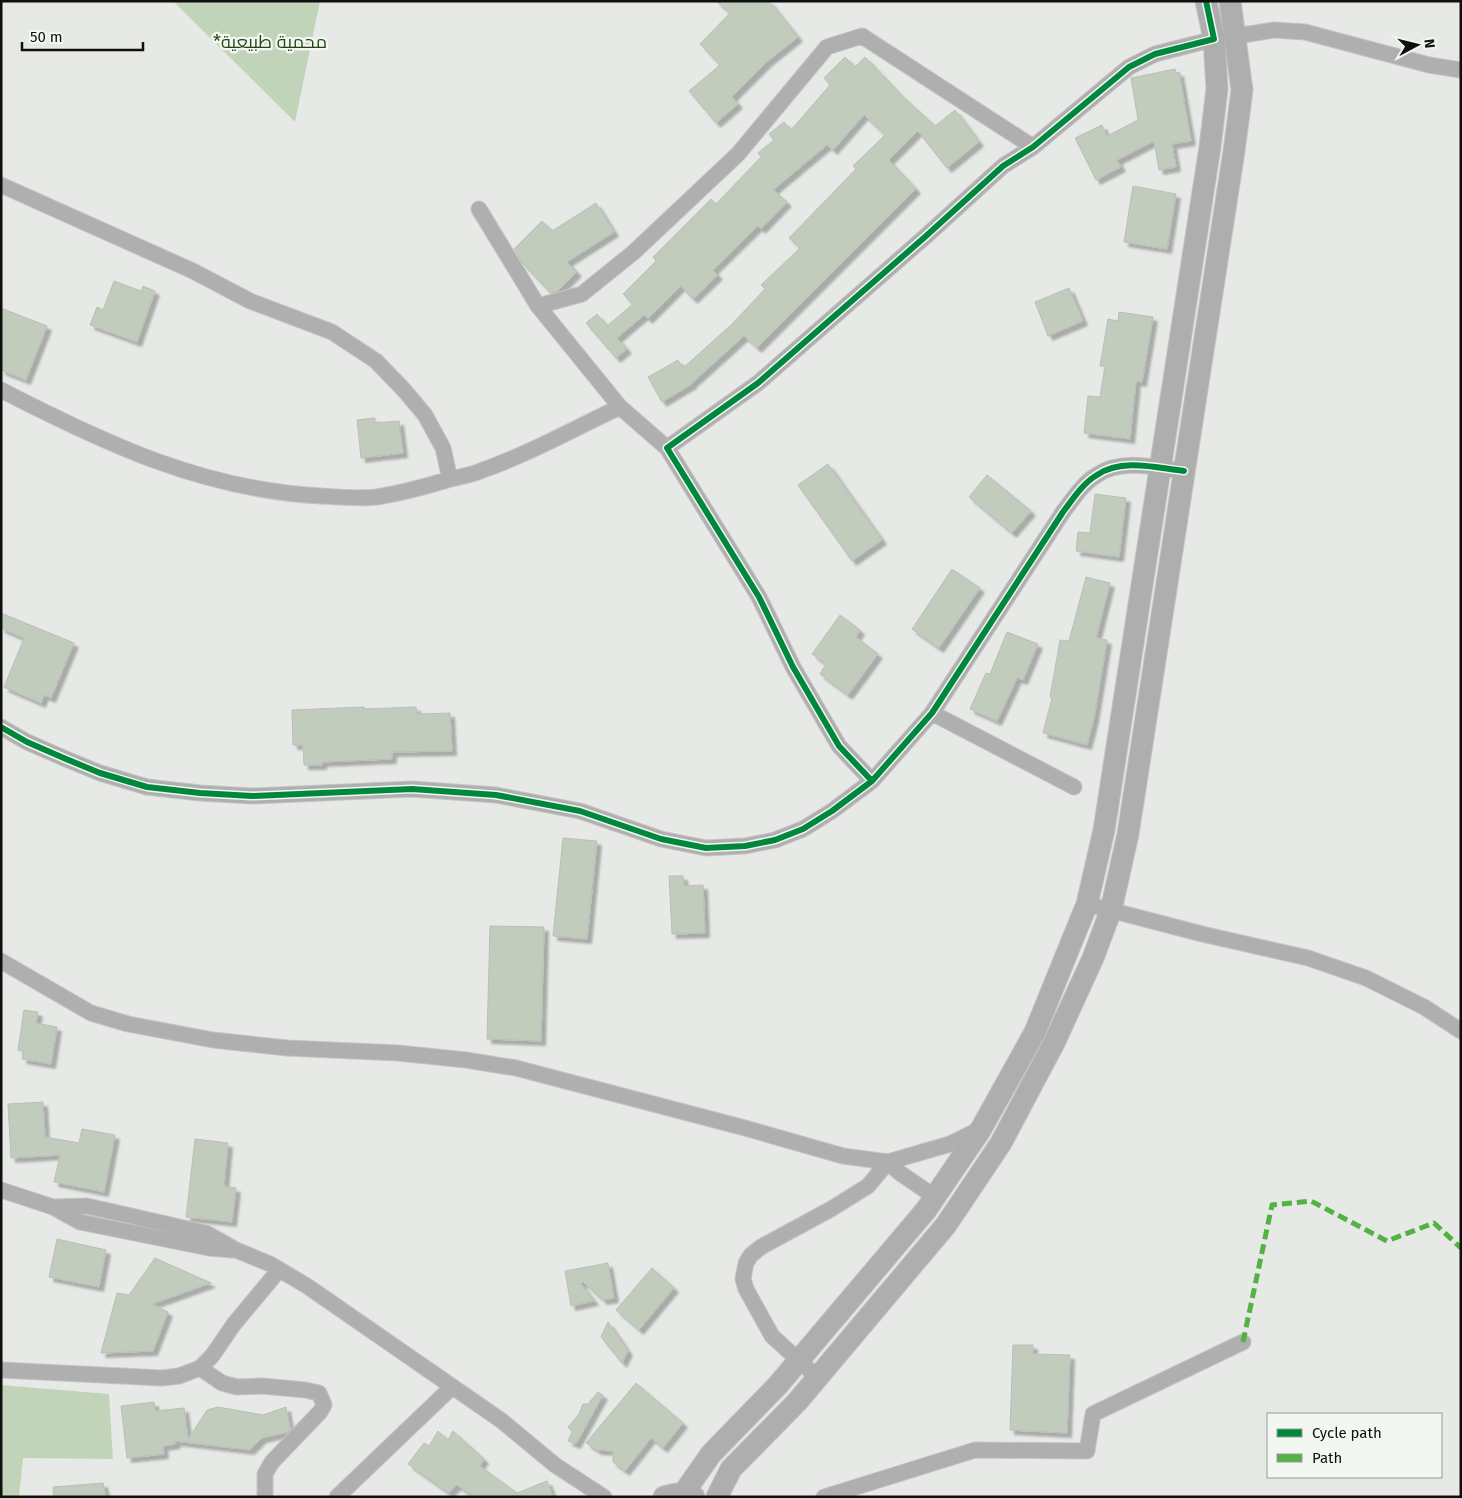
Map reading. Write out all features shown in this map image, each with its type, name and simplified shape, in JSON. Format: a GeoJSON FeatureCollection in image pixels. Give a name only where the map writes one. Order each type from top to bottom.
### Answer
{"type":"FeatureCollection","features":[{"type":"Feature","properties":{"kind":"main road"},"geometry":{"type":"LineString","coordinates":[[680,1496],[711,1454],[799,1361],[935,1197],[981,1129],[1035,1032],[1087,904],[1104,830],[1211,138],[1217,89],[1214,39],[1206,1]]}},
{"type":"Feature","properties":{"kind":"main road"},"geometry":{"type":"LineString","coordinates":[[717,1497],[731,1469],[797,1402],[946,1225],[1001,1143],[1056,1040],[1093,958],[1111,910],[1128,834],[1242,90],[1230,1]]}},
{"type":"Feature","properties":{"kind":"main road"},"geometry":{"type":"LineString","coordinates":[[1214,39],[1236,36]]}},
{"type":"Feature","properties":{"kind":"street"},"geometry":{"type":"LineString","coordinates":[[1236,36],[1274,30],[1304,32],[1429,65],[1461,70]]}},
{"type":"Feature","properties":{"kind":"street"},"geometry":{"type":"LineString","coordinates":[[538,306],[582,294],[634,252],[738,154],[827,46],[862,36],[1032,147]]}},
{"type":"Feature","properties":{"kind":"street"},"geometry":{"type":"LineString","coordinates":[[667,448],[758,383],[1003,166],[1032,147],[1129,67],[1156,54],[1214,39]]}},
{"type":"Feature","properties":{"kind":"street"},"geometry":{"type":"LineString","coordinates":[[1,185],[193,270],[250,301],[332,332],[376,361],[425,415],[443,448],[450,479]]}},
{"type":"Feature","properties":{"kind":"street"},"geometry":{"type":"LineString","coordinates":[[479,209],[538,306],[620,407],[667,448],[759,597],[793,667],[839,746],[872,781]]}},
{"type":"Feature","properties":{"kind":"street"},"geometry":{"type":"LineString","coordinates":[[1,390],[73,427],[134,453],[194,475],[248,488],[299,495],[376,497],[482,471],[521,455],[620,407]]}},
{"type":"Feature","properties":{"kind":"street"},"geometry":{"type":"LineString","coordinates":[[1,727],[27,742],[100,773],[147,786],[200,793],[252,796],[412,789],[496,795],[580,811],[661,839],[706,848],[745,846],[776,840],[803,829],[832,811],[872,781],[932,713],[1063,512],[1084,485],[1098,474],[1118,467],[1139,465],[1184,471]]}},
{"type":"Feature","properties":{"kind":"street"},"geometry":{"type":"LineString","coordinates":[[932,713],[1074,786]]}},
{"type":"Feature","properties":{"kind":"street"},"geometry":{"type":"LineString","coordinates":[[1087,904],[1202,934],[1308,958],[1366,978],[1424,1007],[1461,1031]]}},
{"type":"Feature","properties":{"kind":"street"},"geometry":{"type":"LineString","coordinates":[[1,960],[91,1013],[128,1024],[213,1040],[287,1048],[398,1053],[466,1060],[516,1068],[687,1112],[843,1156],[888,1162],[950,1144],[981,1129]]}},
{"type":"Feature","properties":{"kind":"street"},"geometry":{"type":"LineString","coordinates":[[888,1162],[900,1173],[935,1197]]}},
{"type":"Feature","properties":{"kind":"street"},"geometry":{"type":"LineString","coordinates":[[817,1377],[772,1336],[746,1289],[743,1279],[746,1263],[751,1255],[761,1247],[831,1209],[868,1186],[888,1162]]}},
{"type":"Feature","properties":{"kind":"street"},"geometry":{"type":"LineString","coordinates":[[1,1190],[53,1207],[80,1222],[209,1248],[236,1250],[278,1270],[307,1286],[502,1421],[555,1466],[604,1497]]}},
{"type":"Feature","properties":{"kind":"street"},"geometry":{"type":"LineString","coordinates":[[1,1370],[162,1378],[179,1376],[200,1368],[212,1356],[234,1324],[278,1270]]}},
{"type":"Feature","properties":{"kind":"street"},"geometry":{"type":"LineString","coordinates":[[831,1496],[975,1450],[1087,1451],[1093,1414],[1243,1342]]}},
{"type":"Feature","properties":{"kind":"street"},"geometry":{"type":"LineString","coordinates":[[200,1368],[222,1383],[237,1387],[263,1386],[306,1390],[319,1394],[322,1399],[324,1405],[320,1412],[272,1462],[265,1474],[265,1497]]}},
{"type":"Feature","properties":{"kind":"street"},"geometry":{"type":"LineString","coordinates":[[337,1497],[452,1387]]}},
{"type":"Feature","properties":{"kind":"green space","name":"*محمية طبيعية"},"geometry":{"type":"Polygon","coordinates":[[[173,1],[320,1],[295,122],[173,1]]]}},
{"type":"Feature","properties":{"kind":"green space"},"geometry":{"type":"Polygon","coordinates":[[[1,1385],[109,1394],[113,1459],[23,1458],[19,1497],[1,1497],[1,1385]]]}},
{"type":"Feature","properties":{"kind":"building"},"geometry":{"type":"Polygon","coordinates":[[[716,1],[769,1],[798,37],[768,61],[732,97],[738,104],[716,123],[689,91],[720,65],[700,44],[730,13],[716,1]]]}},
{"type":"Feature","properties":{"kind":"building"},"geometry":{"type":"Polygon","coordinates":[[[845,57],[855,67],[865,57],[903,97],[935,126],[955,110],[979,142],[947,168],[918,131],[889,160],[916,189],[757,348],[744,336],[692,384],[662,402],[648,377],[678,360],[683,368],[732,324],[765,289],[761,285],[800,248],[789,238],[856,169],[853,166],[885,135],[864,115],[833,150],[827,145],[773,190],[787,202],[761,229],[758,226],[713,270],[718,275],[693,299],[681,286],[648,319],[644,315],[617,338],[627,349],[616,358],[586,323],[597,314],[607,326],[633,304],[623,294],[656,261],[653,257],[711,199],[716,204],[761,157],[758,153],[774,140],[769,134],[784,122],[791,130],[830,85],[824,78],[845,57]]]}},
{"type":"Feature","properties":{"kind":"building"},"geometry":{"type":"Polygon","coordinates":[[[1175,69],[1176,73],[1179,72],[1191,141],[1172,144],[1176,167],[1159,170],[1154,141],[1117,160],[1121,167],[1096,180],[1075,138],[1102,125],[1107,136],[1138,120],[1131,78],[1175,69]]]}},
{"type":"Feature","properties":{"kind":"building"},"geometry":{"type":"Polygon","coordinates":[[[1133,186],[1176,194],[1167,249],[1124,242],[1133,186]]]}},
{"type":"Feature","properties":{"kind":"building"},"geometry":{"type":"Polygon","coordinates":[[[596,203],[614,232],[567,262],[577,272],[558,291],[551,293],[523,264],[514,249],[542,221],[552,231],[596,203]]]}},
{"type":"Feature","properties":{"kind":"building"},"geometry":{"type":"Polygon","coordinates":[[[114,281],[141,291],[143,286],[155,291],[137,342],[90,325],[97,307],[103,310],[114,281]]]}},
{"type":"Feature","properties":{"kind":"building"},"geometry":{"type":"Polygon","coordinates":[[[1069,288],[1083,321],[1048,336],[1035,302],[1069,288]]]}},
{"type":"Feature","properties":{"kind":"building"},"geometry":{"type":"Polygon","coordinates":[[[1,308],[47,326],[26,380],[1,370],[1,308]]]}},
{"type":"Feature","properties":{"kind":"building"},"geometry":{"type":"Polygon","coordinates":[[[1119,312],[1153,317],[1142,382],[1136,381],[1130,439],[1084,433],[1088,396],[1100,397],[1105,366],[1100,366],[1108,319],[1118,321],[1119,312]]]}},
{"type":"Feature","properties":{"kind":"building"},"geometry":{"type":"Polygon","coordinates":[[[375,418],[375,423],[399,421],[403,453],[361,458],[357,420],[375,418]]]}},
{"type":"Feature","properties":{"kind":"building"},"geometry":{"type":"Polygon","coordinates":[[[828,464],[882,540],[852,561],[798,485],[828,464]]]}},
{"type":"Feature","properties":{"kind":"building"},"geometry":{"type":"Polygon","coordinates":[[[987,475],[1031,511],[1012,533],[969,497],[987,475]]]}},
{"type":"Feature","properties":{"kind":"building"},"geometry":{"type":"Polygon","coordinates":[[[1095,494],[1126,498],[1119,557],[1076,551],[1078,532],[1090,533],[1095,494]]]}},
{"type":"Feature","properties":{"kind":"building"},"geometry":{"type":"Polygon","coordinates":[[[952,569],[980,588],[939,648],[912,629],[952,569]]]}},
{"type":"Feature","properties":{"kind":"building"},"geometry":{"type":"Polygon","coordinates":[[[1086,577],[1110,583],[1096,638],[1107,640],[1094,718],[1087,745],[1043,733],[1052,698],[1050,697],[1060,640],[1069,641],[1086,577]]]}},
{"type":"Feature","properties":{"kind":"building"},"geometry":{"type":"Polygon","coordinates":[[[1,613],[74,643],[51,698],[44,695],[41,703],[4,687],[24,638],[1,628],[1,613]]]}},
{"type":"Feature","properties":{"kind":"building"},"geometry":{"type":"Polygon","coordinates":[[[840,615],[860,630],[856,637],[878,654],[848,695],[820,674],[826,664],[812,654],[840,615]]]}},
{"type":"Feature","properties":{"kind":"building"},"geometry":{"type":"Polygon","coordinates":[[[1007,632],[1038,644],[1023,680],[1017,678],[997,721],[970,709],[986,673],[990,674],[1007,632]]]}},
{"type":"Feature","properties":{"kind":"building"},"geometry":{"type":"Polygon","coordinates":[[[364,707],[364,709],[416,707],[417,714],[450,713],[452,751],[392,752],[392,759],[322,762],[322,765],[304,765],[303,745],[293,745],[292,710],[364,707]]]}},
{"type":"Feature","properties":{"kind":"building"},"geometry":{"type":"Polygon","coordinates":[[[563,838],[597,841],[587,939],[553,936],[563,838]]]}},
{"type":"Feature","properties":{"kind":"building"},"geometry":{"type":"Polygon","coordinates":[[[669,876],[683,876],[684,886],[703,885],[705,933],[672,934],[669,876]]]}},
{"type":"Feature","properties":{"kind":"building"},"geometry":{"type":"Polygon","coordinates":[[[490,926],[544,927],[541,1041],[487,1039],[490,926]]]}},
{"type":"Feature","properties":{"kind":"building"},"geometry":{"type":"Polygon","coordinates":[[[24,1010],[38,1012],[36,1023],[57,1027],[51,1064],[22,1059],[24,1051],[18,1050],[24,1010]]]}},
{"type":"Feature","properties":{"kind":"building"},"geometry":{"type":"Polygon","coordinates":[[[43,1102],[45,1137],[79,1143],[82,1129],[115,1135],[104,1192],[54,1182],[60,1155],[11,1158],[8,1104],[43,1102]]]}},
{"type":"Feature","properties":{"kind":"building"},"geometry":{"type":"Polygon","coordinates":[[[195,1139],[228,1143],[224,1186],[236,1188],[232,1222],[186,1217],[195,1139]]]}},
{"type":"Feature","properties":{"kind":"building"},"geometry":{"type":"Polygon","coordinates":[[[57,1239],[106,1250],[99,1287],[49,1277],[57,1239]]]}},
{"type":"Feature","properties":{"kind":"building"},"geometry":{"type":"Polygon","coordinates":[[[155,1258],[211,1283],[152,1304],[168,1312],[153,1351],[101,1353],[117,1293],[129,1295],[155,1258]]]}},
{"type":"Feature","properties":{"kind":"building"},"geometry":{"type":"Polygon","coordinates":[[[608,1263],[614,1298],[603,1300],[583,1282],[581,1284],[594,1301],[571,1306],[565,1271],[608,1263]]]}},
{"type":"Feature","properties":{"kind":"building"},"geometry":{"type":"Polygon","coordinates":[[[652,1268],[674,1288],[639,1330],[616,1310],[652,1268]]]}},
{"type":"Feature","properties":{"kind":"building"},"geometry":{"type":"Polygon","coordinates":[[[608,1322],[628,1351],[622,1363],[601,1337],[608,1322]]]}},
{"type":"Feature","properties":{"kind":"building"},"geometry":{"type":"Polygon","coordinates":[[[1013,1345],[1033,1345],[1033,1354],[1070,1355],[1067,1433],[1010,1430],[1013,1345]]]}},
{"type":"Feature","properties":{"kind":"building"},"geometry":{"type":"Polygon","coordinates":[[[636,1383],[683,1423],[663,1448],[651,1438],[625,1471],[613,1462],[613,1451],[597,1450],[586,1443],[636,1383]]]}},
{"type":"Feature","properties":{"kind":"building"},"geometry":{"type":"Polygon","coordinates":[[[598,1392],[603,1395],[576,1444],[568,1441],[572,1432],[568,1427],[579,1414],[583,1404],[588,1404],[598,1392]]]}},
{"type":"Feature","properties":{"kind":"building"},"geometry":{"type":"Polygon","coordinates":[[[154,1402],[155,1411],[184,1408],[188,1439],[207,1410],[218,1407],[263,1415],[286,1407],[290,1429],[288,1432],[262,1438],[250,1450],[175,1441],[176,1444],[163,1446],[164,1454],[127,1458],[121,1406],[154,1402]]]}},
{"type":"Feature","properties":{"kind":"building"},"geometry":{"type":"Polygon","coordinates":[[[438,1431],[448,1440],[453,1431],[484,1459],[480,1466],[517,1493],[547,1481],[553,1497],[474,1497],[457,1485],[449,1493],[408,1464],[424,1443],[429,1446],[438,1431]]]}},
{"type":"Feature","properties":{"kind":"building"},"geometry":{"type":"Polygon","coordinates":[[[103,1483],[106,1497],[54,1497],[53,1487],[103,1483]]]}},
{"type":"Feature","properties":{"kind":"marked path"},"geometry":{"type":"LineString","coordinates":[[1243,1342],[1272,1205],[1311,1201],[1387,1241],[1434,1223],[1461,1248]]}},
{"type":"Feature","properties":{"kind":"cycle path"},"geometry":{"type":"LineString","coordinates":[[872,781],[839,746],[793,667],[759,597],[667,448],[758,383],[1003,166],[1033,147],[1129,67],[1155,54],[1214,39],[1206,1]]}},
{"type":"Feature","properties":{"kind":"cycle path"},"geometry":{"type":"LineString","coordinates":[[1,727],[27,742],[100,773],[147,787],[252,796],[412,789],[496,795],[580,811],[661,839],[706,848],[745,846],[775,840],[803,829],[832,811],[872,781],[932,713],[1063,512],[1087,482],[1107,470],[1128,465],[1184,471]]}}]}
